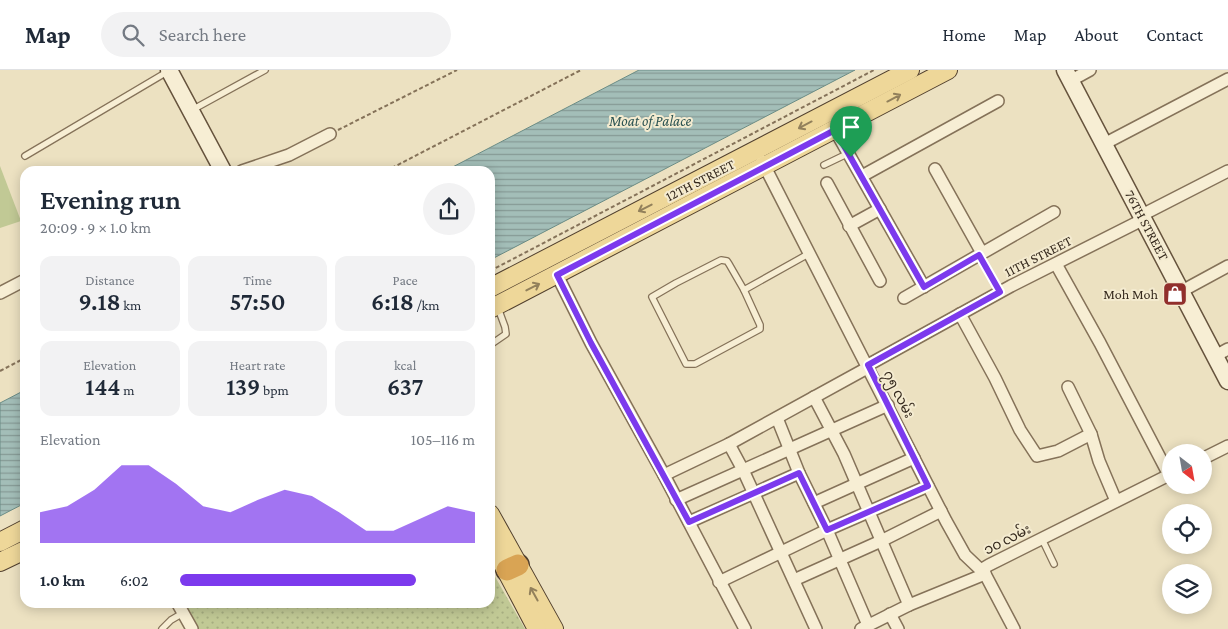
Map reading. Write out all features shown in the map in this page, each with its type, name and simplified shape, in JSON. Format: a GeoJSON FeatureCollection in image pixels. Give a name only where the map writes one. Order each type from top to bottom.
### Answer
{"type":"FeatureCollection","features":[{"type":"Feature","properties":{"kind":"main road","name":"12TH STREET"},"geometry":{"type":"LineString","coordinates":[[495,285],[910,70]]}},
{"type":"Feature","properties":{"kind":"main road","name":"12TH STREET"},"geometry":{"type":"LineString","coordinates":[[495,307],[948,70]]}},
{"type":"Feature","properties":{"kind":"main road"},"geometry":{"type":"LineString","coordinates":[[495,526],[512,568]]}},
{"type":"Feature","properties":{"kind":"main road"},"geometry":{"type":"LineString","coordinates":[[0,542],[20,532]]}},
{"type":"Feature","properties":{"kind":"main road"},"geometry":{"type":"LineString","coordinates":[[495,546],[512,568],[547,628]]}},
{"type":"Feature","properties":{"kind":"main road"},"geometry":{"type":"LineString","coordinates":[[0,562],[20,552]]}},
{"type":"Feature","properties":{"kind":"street"},"geometry":{"type":"LineString","coordinates":[[169,70],[220,166]]}},
{"type":"Feature","properties":{"kind":"street"},"geometry":{"type":"LineString","coordinates":[[1068,75],[1090,70]]}},
{"type":"Feature","properties":{"kind":"street","name":"76TH STREET"},"geometry":{"type":"LineString","coordinates":[[1068,75],[1182,292],[1222,353],[1228,382]]}},
{"type":"Feature","properties":{"kind":"street"},"geometry":{"type":"LineString","coordinates":[[1104,144],[1228,79]]}},
{"type":"Feature","properties":{"kind":"street"},"geometry":{"type":"LineString","coordinates":[[862,176],[998,100]]}},
{"type":"Feature","properties":{"kind":"street"},"geometry":{"type":"LineString","coordinates":[[835,130],[924,287]]}},
{"type":"Feature","properties":{"kind":"street"},"geometry":{"type":"LineString","coordinates":[[256,166],[288,155],[330,134]]}},
{"type":"Feature","properties":{"kind":"street","name":"၇၅ လမ်း"},"geometry":{"type":"LineString","coordinates":[[757,151],[941,511],[965,555],[985,574],[1014,629]]}},
{"type":"Feature","properties":{"kind":"street"},"geometry":{"type":"LineString","coordinates":[[935,169],[980,254]]}},
{"type":"Feature","properties":{"kind":"street","name":"11TH STREET"},"geometry":{"type":"LineString","coordinates":[[664,475],[729,444],[1000,292],[1056,264],[1228,171]]}},
{"type":"Feature","properties":{"kind":"street"},"geometry":{"type":"LineString","coordinates":[[827,184],[880,281]]}},
{"type":"Feature","properties":{"kind":"street"},"geometry":{"type":"LineString","coordinates":[[849,226],[880,209]]}},
{"type":"Feature","properties":{"kind":"street"},"geometry":{"type":"LineString","coordinates":[[904,298],[1054,212]]}},
{"type":"Feature","properties":{"kind":"street"},"geometry":{"type":"LineString","coordinates":[[1056,264],[1162,460]]}},
{"type":"Feature","properties":{"kind":"street"},"geometry":{"type":"LineString","coordinates":[[1182,292],[1228,266]]}},
{"type":"Feature","properties":{"kind":"street"},"geometry":{"type":"LineString","coordinates":[[557,275],[591,343],[664,475],[745,629]]}},
{"type":"Feature","properties":{"kind":"street"},"geometry":{"type":"LineString","coordinates":[[0,293],[20,283]]}},
{"type":"Feature","properties":{"kind":"street"},"geometry":{"type":"LineString","coordinates":[[960,314],[995,378],[1020,430],[1037,456],[1058,451],[1091,434]]}},
{"type":"Feature","properties":{"kind":"street"},"geometry":{"type":"LineString","coordinates":[[1068,387],[1091,434],[1103,473],[1116,501]]}},
{"type":"Feature","properties":{"kind":"street"},"geometry":{"type":"LineString","coordinates":[[814,397],[832,430],[909,605]]}},
{"type":"Feature","properties":{"kind":"street"},"geometry":{"type":"LineString","coordinates":[[676,500],[888,405]]}},
{"type":"Feature","properties":{"kind":"street"},"geometry":{"type":"LineString","coordinates":[[777,418],[799,473],[840,560],[865,627]]}},
{"type":"Feature","properties":{"kind":"street"},"geometry":{"type":"LineString","coordinates":[[729,444],[743,470],[816,629]]}},
{"type":"Feature","properties":{"kind":"street"},"geometry":{"type":"LineString","coordinates":[[1212,454],[1228,446]]}},
{"type":"Feature","properties":{"kind":"street"},"geometry":{"type":"LineString","coordinates":[[814,503],[914,458]]}},
{"type":"Feature","properties":{"kind":"street"},"geometry":{"type":"LineString","coordinates":[[689,522],[799,473]]}},
{"type":"Feature","properties":{"kind":"street","name":"၁၀ လမ်း"},"geometry":{"type":"LineString","coordinates":[[865,627],[909,605],[985,574],[984,568],[1162,479]]}},
{"type":"Feature","properties":{"kind":"street"},"geometry":{"type":"LineString","coordinates":[[719,582],[827,530],[928,486]]}},
{"type":"Feature","properties":{"kind":"street"},"geometry":{"type":"LineString","coordinates":[[794,580],[882,541],[941,511]]}},
{"type":"Feature","properties":{"kind":"street"},"geometry":{"type":"LineString","coordinates":[[181,608],[192,629]]}},
{"type":"Feature","properties":{"kind":"street"},"geometry":{"type":"LineString","coordinates":[[890,614],[898,629]]}},
{"type":"Feature","properties":{"kind":"lane"},"geometry":{"type":"LineString","coordinates":[[25,156],[169,70]]}},
{"type":"Feature","properties":{"kind":"lane"},"geometry":{"type":"LineString","coordinates":[[190,111],[265,70]]}},
{"type":"Feature","properties":{"kind":"lane"},"geometry":{"type":"LineString","coordinates":[[824,165],[849,153]]}},
{"type":"Feature","properties":{"kind":"lane"},"geometry":{"type":"LineString","coordinates":[[744,290],[810,253]]}},
{"type":"Feature","properties":{"kind":"lane"},"geometry":{"type":"LineString","coordinates":[[721,260],[727,261],[744,290],[760,325],[760,329],[696,364],[686,364],[652,297],[721,260]]}},
{"type":"Feature","properties":{"kind":"lane"},"geometry":{"type":"LineString","coordinates":[[495,311],[505,327],[506,334],[495,342]]}},
{"type":"Feature","properties":{"kind":"lane"},"geometry":{"type":"LineString","coordinates":[[1042,538],[1054,564]]}},
{"type":"Feature","properties":{"kind":"lane"},"geometry":{"type":"LineString","coordinates":[[162,629],[181,608]]}},
{"type":"Feature","properties":{"kind":"path"},"geometry":{"type":"LineString","coordinates":[[330,134],[456,70]]}},
{"type":"Feature","properties":{"kind":"path"},"geometry":{"type":"LineString","coordinates":[[396,166],[581,70]]}},
{"type":"Feature","properties":{"kind":"path"},"geometry":{"type":"LineString","coordinates":[[495,268],[874,70]]}},
{"type":"Feature","properties":{"kind":"path"},"geometry":{"type":"LineString","coordinates":[[980,254],[1000,292]]}},
{"type":"Feature","properties":{"kind":"path"},"geometry":{"type":"LineString","coordinates":[[0,372],[20,361]]}},
{"type":"Feature","properties":{"kind":"green space"},"geometry":{"type":"Polygon","coordinates":[[[0,166],[20,221],[0,228],[0,166]]]}},
{"type":"Feature","properties":{"kind":"green space"},"geometry":{"type":"Polygon","coordinates":[[[495,577],[525,629],[194,629],[183,608],[495,608],[495,577]]]}},
{"type":"Feature","properties":{"kind":"water","name":"Moat of Palace"},"geometry":{"type":"Polygon","coordinates":[[[639,70],[855,70],[495,257],[495,166],[455,166],[639,70]]]}},
{"type":"Feature","properties":{"kind":"water"},"geometry":{"type":"Polygon","coordinates":[[[20,393],[20,506],[0,516],[0,403],[20,393]]]}},
{"type":"Feature","properties":{"kind":"place","name":"Moh Moh"},"geometry":{"type":"Point","coordinates":[1175,294]}},
{"type":"Feature","properties":{"kind":"route"},"geometry":{"type":"LineString","coordinates":[[835,130],[851,157],[924,287],[979,255],[1000,292],[868,365],[928,486],[827,530],[799,473],[689,522],[591,343],[557,275],[835,130]]}}]}
